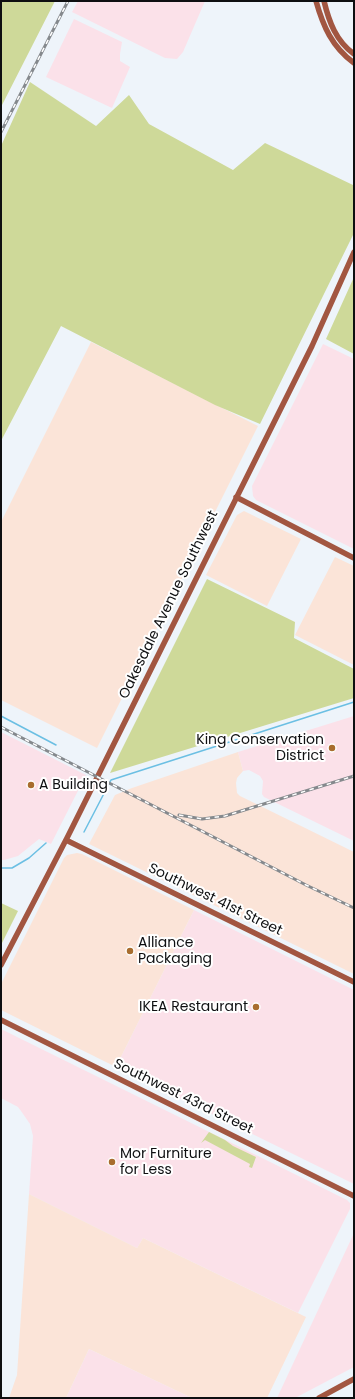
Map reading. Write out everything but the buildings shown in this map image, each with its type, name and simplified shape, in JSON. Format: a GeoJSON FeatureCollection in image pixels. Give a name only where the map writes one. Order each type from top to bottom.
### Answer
{"type":"FeatureCollection","features":[{"type":"Feature","properties":{"kind":"street"},"geometry":{"type":"LineString","coordinates":[[316,1],[328,35],[340,51],[354,63]]}},
{"type":"Feature","properties":{"kind":"street"},"geometry":{"type":"LineString","coordinates":[[324,1],[334,31],[340,40],[354,54]]}},
{"type":"Feature","properties":{"kind":"street","name":"Oakesdale Avenue Southwest"},"geometry":{"type":"LineString","coordinates":[[1,965],[66,840],[312,346],[354,252]]}},
{"type":"Feature","properties":{"kind":"street"},"geometry":{"type":"LineString","coordinates":[[236,497],[354,558]]}},
{"type":"Feature","properties":{"kind":"street","name":"Southwest 41st Street"},"geometry":{"type":"LineString","coordinates":[[66,840],[354,982]]}},
{"type":"Feature","properties":{"kind":"street","name":"Southwest 43rd Street"},"geometry":{"type":"LineString","coordinates":[[1,1020],[354,1196]]}},
{"type":"Feature","properties":{"kind":"street"},"geometry":{"type":"LineString","coordinates":[[319,1398],[354,1379]]}},
{"type":"Feature","properties":{"kind":"shaded area"},"geometry":{"type":"Polygon","coordinates":[[[78,1],[205,1],[183,52],[177,59],[165,58],[72,12],[78,1]]]}},
{"type":"Feature","properties":{"kind":"shaded area"},"geometry":{"type":"Polygon","coordinates":[[[74,19],[122,42],[120,61],[130,67],[112,108],[46,77],[74,19]]]}},
{"type":"Feature","properties":{"kind":"shaded area"},"geometry":{"type":"Polygon","coordinates":[[[91,342],[258,426],[97,748],[1,700],[1,522],[91,342]]]}},
{"type":"Feature","properties":{"kind":"shaded area"},"geometry":{"type":"Polygon","coordinates":[[[323,344],[354,359],[354,549],[256,500],[253,496],[252,486],[323,344]]]}},
{"type":"Feature","properties":{"kind":"shaded area"},"geometry":{"type":"Polygon","coordinates":[[[244,511],[301,539],[267,606],[206,575],[237,515],[244,511]]]}},
{"type":"Feature","properties":{"kind":"shaded area"},"geometry":{"type":"Polygon","coordinates":[[[335,557],[354,566],[354,665],[295,635],[335,557]]]}},
{"type":"Feature","properties":{"kind":"shaded area"},"geometry":{"type":"Polygon","coordinates":[[[354,716],[354,841],[264,797],[262,794],[263,781],[260,776],[249,770],[243,771],[238,752],[354,716]]]}},
{"type":"Feature","properties":{"kind":"shaded area"},"geometry":{"type":"Polygon","coordinates":[[[1,732],[86,775],[51,844],[39,839],[18,856],[4,860],[1,860],[1,732]]]}},
{"type":"Feature","properties":{"kind":"shaded area"},"geometry":{"type":"Polygon","coordinates":[[[238,752],[243,771],[237,778],[236,783],[237,793],[240,796],[354,852],[354,974],[89,844],[115,795],[238,752]]]}},
{"type":"Feature","properties":{"kind":"shaded area","name":"Alliance Packaging"},"geometry":{"type":"Polygon","coordinates":[[[77,853],[82,854],[194,910],[116,1067],[1,1010],[1,984],[64,858],[67,855],[77,853]]]}},
{"type":"Feature","properties":{"kind":"shaded area"},"geometry":{"type":"Polygon","coordinates":[[[194,910],[354,990],[354,1184],[116,1067],[194,910]]]}},
{"type":"Feature","properties":{"kind":"shaded area"},"geometry":{"type":"Polygon","coordinates":[[[1,1029],[347,1200],[350,1203],[350,1209],[298,1313],[143,1238],[137,1248],[29,1194],[33,1136],[30,1124],[18,1107],[1,1098],[1,1029]]]}},
{"type":"Feature","properties":{"kind":"shaded area"},"geometry":{"type":"Polygon","coordinates":[[[29,1194],[137,1248],[143,1238],[306,1317],[267,1398],[192,1398],[89,1349],[66,1398],[9,1398],[17,1375],[29,1194]]]}},
{"type":"Feature","properties":{"kind":"shaded area"},"geometry":{"type":"Polygon","coordinates":[[[354,1233],[354,1367],[295,1398],[277,1398],[354,1233]]]}},
{"type":"Feature","properties":{"kind":"shaded area"},"geometry":{"type":"Polygon","coordinates":[[[89,1349],[192,1398],[66,1398],[89,1349]]]}},
{"type":"Feature","properties":{"kind":"green space"},"geometry":{"type":"Polygon","coordinates":[[[1,1],[55,1],[1,107],[1,1]]]}},
{"type":"Feature","properties":{"kind":"green space"},"geometry":{"type":"Polygon","coordinates":[[[30,82],[96,126],[129,95],[149,124],[233,170],[265,143],[353,185],[353,235],[260,424],[215,405],[61,326],[1,441],[1,146],[30,82]]]}},
{"type":"Feature","properties":{"kind":"green space"},"geometry":{"type":"Polygon","coordinates":[[[354,277],[354,354],[326,339],[354,277]]]}},
{"type":"Feature","properties":{"kind":"green space"},"geometry":{"type":"Polygon","coordinates":[[[207,579],[295,622],[294,638],[354,669],[354,698],[110,773],[207,579]]]}},
{"type":"Feature","properties":{"kind":"green space"},"geometry":{"type":"Polygon","coordinates":[[[1,903],[18,911],[1,945],[1,903]]]}},
{"type":"Feature","properties":{"kind":"green space"},"geometry":{"type":"Polygon","coordinates":[[[209,1132],[256,1157],[252,1168],[249,1167],[250,1164],[205,1140],[201,1143],[209,1132]]]}},
{"type":"Feature","properties":{"kind":"waterway"},"geometry":{"type":"LineString","coordinates":[[84,832],[111,780],[354,702]]}},
{"type":"Feature","properties":{"kind":"waterway"},"geometry":{"type":"LineString","coordinates":[[1,716],[56,745]]}},
{"type":"Feature","properties":{"kind":"waterway"},"geometry":{"type":"LineString","coordinates":[[1,868],[12,868],[29,858],[46,843]]}},
{"type":"Feature","properties":{"kind":"railway"},"geometry":{"type":"LineString","coordinates":[[1,132],[68,1]]}},
{"type":"Feature","properties":{"kind":"railway"},"geometry":{"type":"LineString","coordinates":[[1,727],[306,885],[354,908]]}},
{"type":"Feature","properties":{"kind":"railway"},"geometry":{"type":"LineString","coordinates":[[179,815],[202,819],[225,816],[354,776]]}},
{"type":"Feature","properties":{"kind":"place","name":"King Conservation District"},"geometry":{"type":"Point","coordinates":[332,748]}},
{"type":"Feature","properties":{"kind":"place","name":"A Building"},"geometry":{"type":"Point","coordinates":[31,785]}},
{"type":"Feature","properties":{"kind":"place","name":"Alliance Packaging"},"geometry":{"type":"Point","coordinates":[130,951]}},
{"type":"Feature","properties":{"kind":"place","name":"IKEA Restaurant"},"geometry":{"type":"Point","coordinates":[256,1007]}},
{"type":"Feature","properties":{"kind":"place","name":"Mor Furniture for Less"},"geometry":{"type":"Point","coordinates":[112,1162]}}]}
